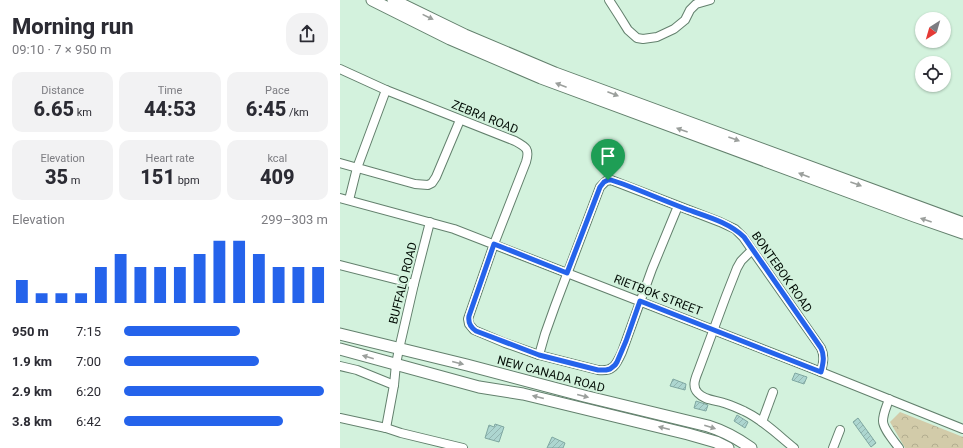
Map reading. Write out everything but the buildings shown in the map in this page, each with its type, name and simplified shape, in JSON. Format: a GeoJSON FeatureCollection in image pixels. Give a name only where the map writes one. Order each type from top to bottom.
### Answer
{"type":"FeatureCollection","features":[{"type":"Feature","properties":{"kind":"main road"},"geometry":{"type":"LineString","coordinates":[[372,0],[450,39],[541,78],[963,233]]}},
{"type":"Feature","properties":{"kind":"main road"},"geometry":{"type":"LineString","coordinates":[[393,0],[465,35],[555,73],[963,223]]}},
{"type":"Feature","properties":{"kind":"main road","name":"NEW CANADA ROAD"},"geometry":{"type":"LineString","coordinates":[[340,334],[467,365],[584,396],[687,420],[727,433],[751,448]]}},
{"type":"Feature","properties":{"kind":"main road","name":"NEW CANADA ROAD"},"geometry":{"type":"LineString","coordinates":[[340,349],[479,387],[523,394],[688,434],[716,442],[728,448]]}},
{"type":"Feature","properties":{"kind":"street"},"geometry":{"type":"LineString","coordinates":[[609,0],[628,30],[637,38],[643,39],[657,37],[674,29],[685,20],[690,10],[696,4],[710,0]]}},
{"type":"Feature","properties":{"kind":"street","name":"ZEBRA ROAD"},"geometry":{"type":"LineString","coordinates":[[340,69],[386,90],[521,144],[525,147],[528,152],[526,162],[494,244]]}},
{"type":"Feature","properties":{"kind":"street"},"geometry":{"type":"LineString","coordinates":[[349,200],[357,168],[386,90]]}},
{"type":"Feature","properties":{"kind":"street"},"geometry":{"type":"LineString","coordinates":[[340,163],[415,184],[428,185],[432,183],[436,177],[460,120]]}},
{"type":"Feature","properties":{"kind":"street","name":"BONTEBOK ROAD"},"geometry":{"type":"LineString","coordinates":[[567,273],[600,187],[606,181],[611,180],[623,184],[735,229],[744,237],[823,350],[824,356],[821,372]]}},
{"type":"Feature","properties":{"kind":"street","name":"RIETBOK STREET"},"geometry":{"type":"LineString","coordinates":[[340,198],[454,229],[963,429]]}},
{"type":"Feature","properties":{"kind":"street"},"geometry":{"type":"LineString","coordinates":[[494,244],[468,319],[472,328],[476,331],[539,355],[598,370],[606,370],[615,365],[622,352],[652,269],[678,206]]}},
{"type":"Feature","properties":{"kind":"street","name":"BUFFALO ROAD"},"geometry":{"type":"LineString","coordinates":[[386,428],[399,349],[430,222]]}},
{"type":"Feature","properties":{"kind":"street"},"geometry":{"type":"LineString","coordinates":[[752,250],[741,261],[737,268],[694,385],[698,393],[705,398],[722,402],[746,412],[762,422],[794,448]]}},
{"type":"Feature","properties":{"kind":"street"},"geometry":{"type":"LineString","coordinates":[[340,265],[414,284]]}},
{"type":"Feature","properties":{"kind":"street"},"geometry":{"type":"LineString","coordinates":[[539,355],[567,273]]}},
{"type":"Feature","properties":{"kind":"street"},"geometry":{"type":"LineString","coordinates":[[340,366],[356,370],[394,385]]}},
{"type":"Feature","properties":{"kind":"street"},"geometry":{"type":"LineString","coordinates":[[762,422],[773,392]]}},
{"type":"Feature","properties":{"kind":"street"},"geometry":{"type":"LineString","coordinates":[[889,399],[884,414],[883,423],[899,448]]}},
{"type":"Feature","properties":{"kind":"street"},"geometry":{"type":"LineString","coordinates":[[340,418],[463,448]]}},
{"type":"Feature","properties":{"kind":"street"},"geometry":{"type":"LineString","coordinates":[[833,448],[840,430]]}},
{"type":"Feature","properties":{"kind":"green space"},"geometry":{"type":"Polygon","coordinates":[[[900,412],[963,437],[963,448],[905,448],[890,422],[900,412]]]}},
{"type":"Feature","properties":{"kind":"route"},"geometry":{"type":"LineString","coordinates":[[608,180],[623,184],[729,226],[744,237],[821,348],[824,356],[821,372],[640,301],[617,362],[613,368],[608,370],[598,370],[539,355],[505,343],[472,328],[468,319],[494,244],[567,273],[600,187],[608,180]]}}]}
